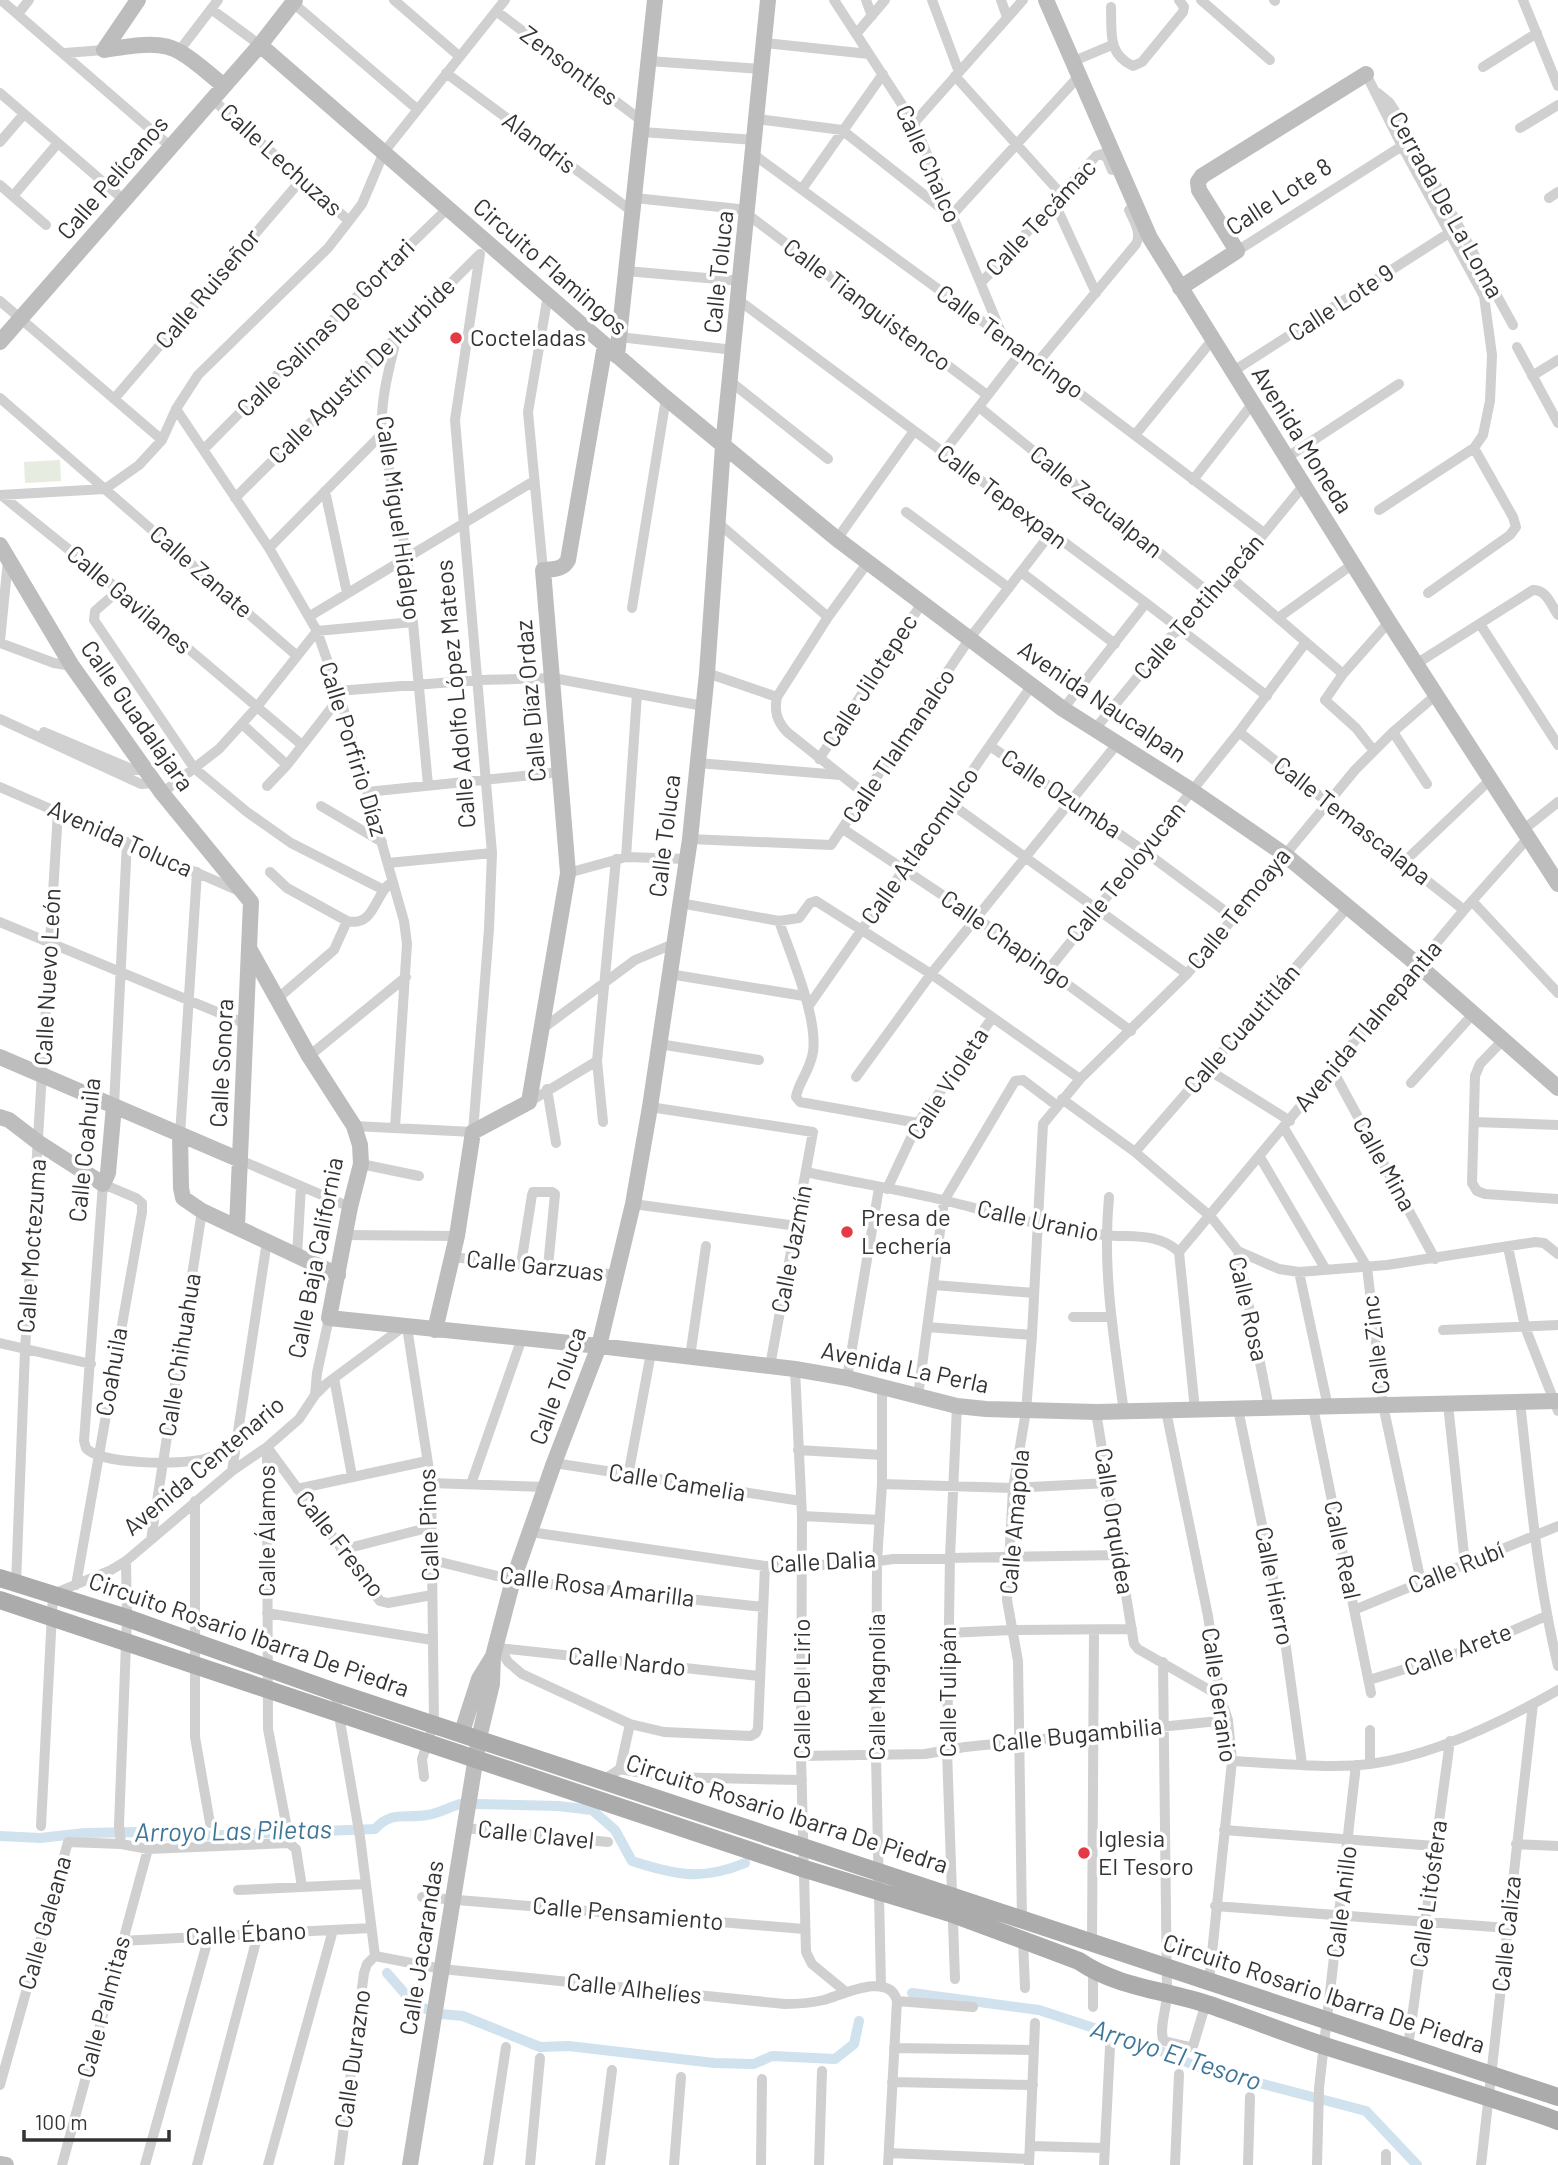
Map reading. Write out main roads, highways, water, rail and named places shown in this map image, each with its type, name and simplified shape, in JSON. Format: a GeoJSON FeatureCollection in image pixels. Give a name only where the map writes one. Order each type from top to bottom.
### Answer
{"type":"FeatureCollection","features":[{"type":"Feature","properties":{"kind":"main road"},"geometry":{"type":"LineString","coordinates":[[138,0],[104,50],[151,45],[179,51],[224,86]]}},
{"type":"Feature","properties":{"kind":"main road","name":"Circuito Flamingos"},"geometry":{"type":"LineString","coordinates":[[260,45],[448,208],[485,249],[614,346],[634,205],[654,0]]}},
{"type":"Feature","properties":{"kind":"main road","name":"Calle Toluca"},"geometry":{"type":"LineString","coordinates":[[479,1738],[513,1580],[599,1346],[618,1275],[650,1107],[690,839],[707,673],[723,446],[768,0]]}},
{"type":"Feature","properties":{"kind":"main road","name":"Avenida Moneda"},"geometry":{"type":"LineString","coordinates":[[1046,0],[1150,238],[1303,486],[1558,884]]}},
{"type":"Feature","properties":{"kind":"main road"},"geometry":{"type":"LineString","coordinates":[[260,45],[294,2]]}},
{"type":"Feature","properties":{"kind":"main road","name":"Calle Pelícanos"},"geometry":{"type":"LineString","coordinates":[[0,342],[260,45]]}},
{"type":"Feature","properties":{"kind":"main road","name":"Calle Lote 8"},"geometry":{"type":"LineString","coordinates":[[1181,288],[1237,251],[1199,190],[1198,182],[1202,176],[1370,82]]}},
{"type":"Feature","properties":{"kind":"main road","name":"Avenida Naucalpan"},"geometry":{"type":"LineString","coordinates":[[614,346],[666,398],[836,539],[1063,709],[1191,790],[1284,854],[1418,965],[1558,1088]]}},
{"type":"Feature","properties":{"kind":"main road","name":"Calle Díaz Ordaz"},"geometry":{"type":"LineString","coordinates":[[473,1132],[529,1102],[568,873],[543,570],[559,568],[566,565],[568,560],[614,346]]}},
{"type":"Feature","properties":{"kind":"main road","name":"Calle Guadalajara"},"geometry":{"type":"LineString","coordinates":[[0,545],[72,666],[158,788],[245,897]]}},
{"type":"Feature","properties":{"kind":"main road","name":"Calle Sonora"},"geometry":{"type":"LineString","coordinates":[[237,1227],[250,950],[245,897]]}},
{"type":"Feature","properties":{"kind":"main road","name":"Calle Baja California"},"geometry":{"type":"LineString","coordinates":[[250,950],[309,1056],[354,1126],[360,1145],[361,1164],[344,1235],[329,1318]]}},
{"type":"Feature","properties":{"kind":"main road"},"geometry":{"type":"LineString","coordinates":[[0,1057],[240,1160]]}},
{"type":"Feature","properties":{"kind":"main road","name":"Calle Coahuila"},"geometry":{"type":"LineString","coordinates":[[0,1117],[9,1120],[39,1143],[103,1184],[108,1173],[114,1106]]}},
{"type":"Feature","properties":{"kind":"main road","name":"Calle Adolfo López Mateos"},"geometry":{"type":"LineString","coordinates":[[435,1330],[457,1236],[473,1132]]}},
{"type":"Feature","properties":{"kind":"main road"},"geometry":{"type":"LineString","coordinates":[[180,1135],[183,1198],[202,1211],[338,1275]]}},
{"type":"Feature","properties":{"kind":"main road","name":"Avenida La Perla"},"geometry":{"type":"LineString","coordinates":[[329,1318],[794,1369],[846,1378],[957,1406],[1026,1411],[1124,1412],[1520,1402],[1556,1404]]}},
{"type":"Feature","properties":{"kind":"main road","name":"Circuito Rosario Ibarra De Piedra"},"geometry":{"type":"LineString","coordinates":[[5,1584],[53,1594],[127,1618],[335,1692],[804,1846],[878,1880],[953,1905],[1022,1920],[1558,2098]]}},
{"type":"Feature","properties":{"kind":"main road"},"geometry":{"type":"LineString","coordinates":[[0,1600],[805,1869],[878,1880]]}},
{"type":"Feature","properties":{"kind":"main road","name":"Calle Toluca"},"geometry":{"type":"LineString","coordinates":[[462,1732],[479,1679],[496,1651]]}},
{"type":"Feature","properties":{"kind":"main road","name":"Calle Jacarandas"},"geometry":{"type":"LineString","coordinates":[[410,2165],[479,1738]]}},
{"type":"Feature","properties":{"kind":"main road"},"geometry":{"type":"LineString","coordinates":[[953,1905],[1023,1940],[1144,1989],[1206,2003],[1325,2046],[1489,2096],[1558,2122]]}},
{"type":"Feature","properties":{"kind":"main road"},"geometry":{"type":"LineString","coordinates":[[0,2164],[6,2165]]}},
{"type":"Feature","properties":{"kind":"waterway","name":"Arroyo Las Piletas"},"geometry":{"type":"LineString","coordinates":[[0,1836],[40,1838],[85,1833],[138,1832],[172,1837],[375,1829],[393,1817],[431,1814],[460,1804]]}},
{"type":"Feature","properties":{"kind":"waterway","name":"Arroyo Las Piletas"},"geometry":{"type":"LineString","coordinates":[[476,1804],[558,1806],[592,1810],[615,1830],[632,1861],[675,1873],[702,1874],[745,1863]]}},
{"type":"Feature","properties":{"kind":"waterway","name":"Arroyo El Tesoro"},"geometry":{"type":"LineString","coordinates":[[387,1973],[413,2003],[426,2009]]}},
{"type":"Feature","properties":{"kind":"waterway","name":"Arroyo El Tesoro"},"geometry":{"type":"LineString","coordinates":[[912,1993],[1039,2010],[1149,2046],[1198,2067],[1366,2111],[1417,2165]]}},
{"type":"Feature","properties":{"kind":"waterway","name":"Arroyo El Tesoro"},"geometry":{"type":"LineString","coordinates":[[441,2014],[463,2016],[540,2047],[569,2046],[714,2063],[754,2064],[772,2056],[835,2059],[854,2044],[859,2021]]}},
{"type":"Feature","properties":{"kind":"place","name":"Cocteladas"},"geometry":{"type":"Point","coordinates":[456,338]}},
{"type":"Feature","properties":{"kind":"place","name":"Presa de Lechería"},"geometry":{"type":"Point","coordinates":[847,1232]}},
{"type":"Feature","properties":{"kind":"place","name":"Iglesia El Tesoro"},"geometry":{"type":"Point","coordinates":[1084,1853]}}]}
